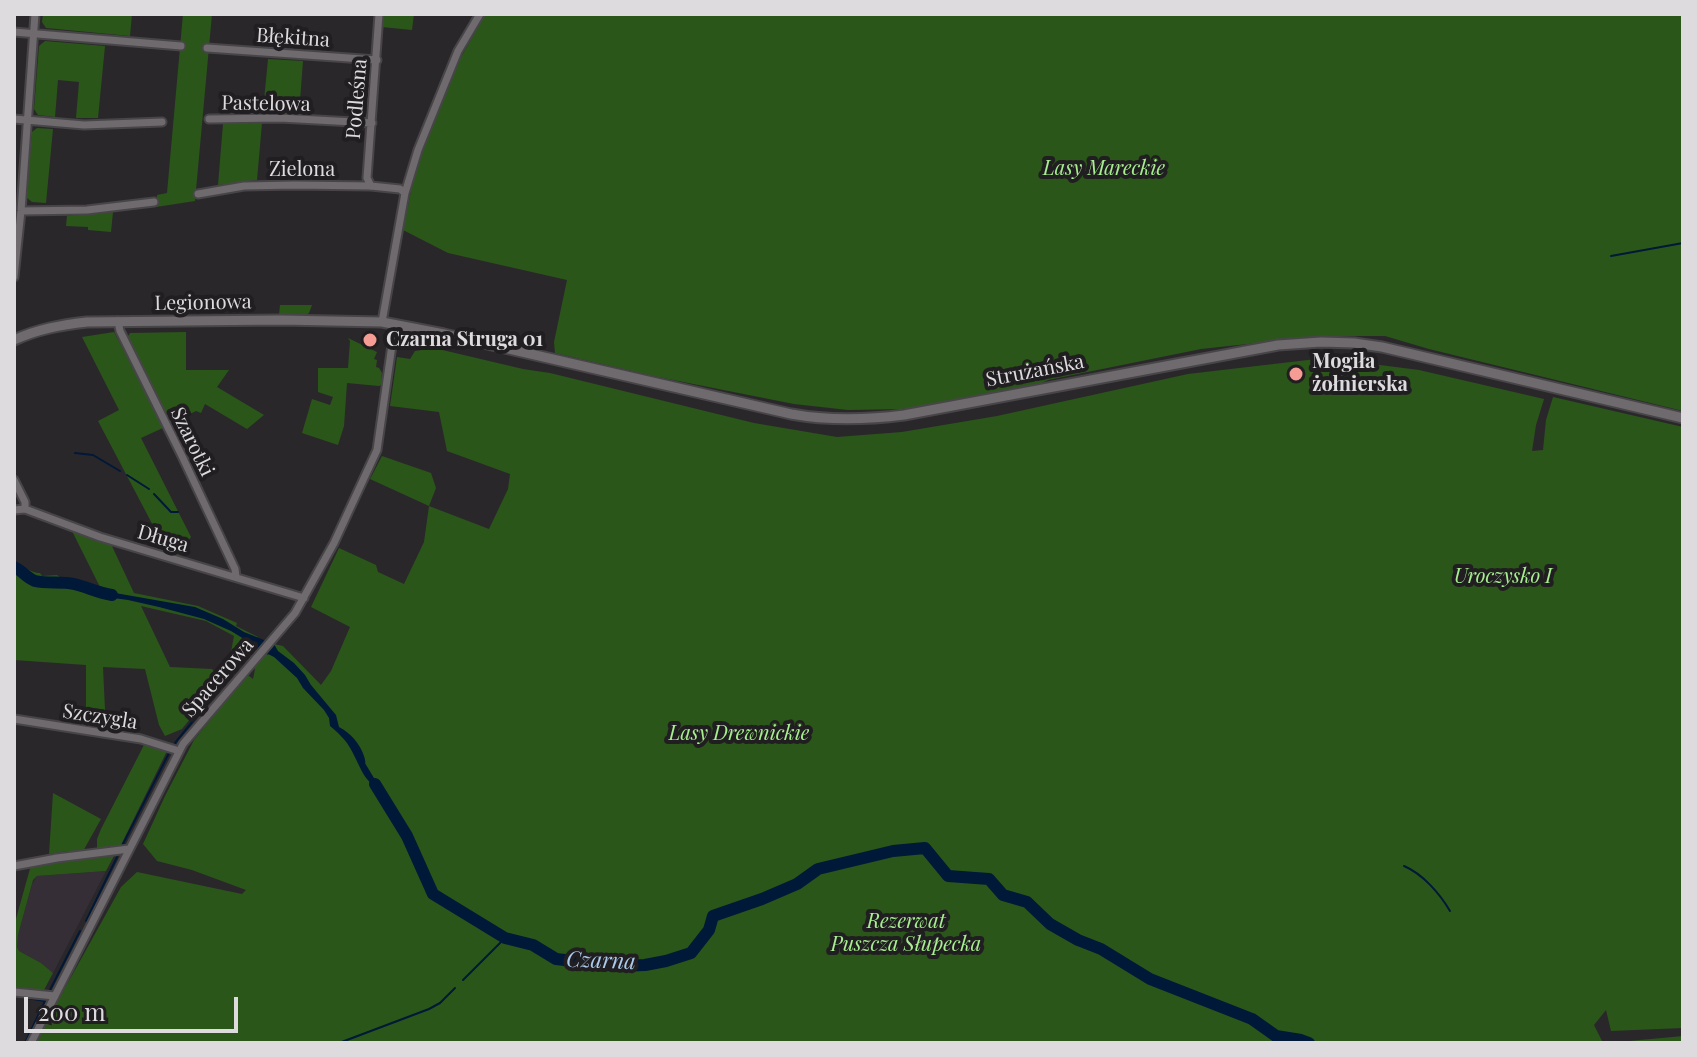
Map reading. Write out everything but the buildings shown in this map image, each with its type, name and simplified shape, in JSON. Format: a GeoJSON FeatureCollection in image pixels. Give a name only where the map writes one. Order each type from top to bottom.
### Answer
{"type":"FeatureCollection","features":[{"type":"Feature","properties":{"kind":"main road","name":"Legionowa"},"geometry":{"type":"LineString","coordinates":[[14,340],[36,330],[87,322],[306,320],[395,324]]}},
{"type":"Feature","properties":{"kind":"main road","name":"Strużańska"},"geometry":{"type":"LineString","coordinates":[[395,324],[821,419],[869,420],[904,415],[1237,351],[1321,342],[1354,343],[1408,352],[1683,418]]}},
{"type":"Feature","properties":{"kind":"street"},"geometry":{"type":"LineString","coordinates":[[14,277],[35,14]]}},
{"type":"Feature","properties":{"kind":"street","name":"Podleśna"},"geometry":{"type":"LineString","coordinates":[[371,186],[367,178],[379,14]]}},
{"type":"Feature","properties":{"kind":"street"},"geometry":{"type":"LineString","coordinates":[[382,322],[405,193],[418,150],[458,51],[480,14]]}},
{"type":"Feature","properties":{"kind":"street"},"geometry":{"type":"LineString","coordinates":[[14,32],[181,46]]}},
{"type":"Feature","properties":{"kind":"street","name":"Błękitna"},"geometry":{"type":"LineString","coordinates":[[207,48],[377,60]]}},
{"type":"Feature","properties":{"kind":"street","name":"Pastelowa"},"geometry":{"type":"LineString","coordinates":[[209,119],[280,118],[372,123]]}},
{"type":"Feature","properties":{"kind":"street"},"geometry":{"type":"LineString","coordinates":[[14,119],[84,125],[162,122]]}},
{"type":"Feature","properties":{"kind":"street","name":"Zielona"},"geometry":{"type":"LineString","coordinates":[[198,194],[244,186],[371,186],[400,189],[405,193]]}},
{"type":"Feature","properties":{"kind":"street"},"geometry":{"type":"LineString","coordinates":[[21,211],[87,210],[154,202]]}},
{"type":"Feature","properties":{"kind":"street","name":"Szarotki"},"geometry":{"type":"LineString","coordinates":[[118,321],[120,331],[235,569],[236,577]]}},
{"type":"Feature","properties":{"kind":"street","name":"Spacerowa"},"geometry":{"type":"LineString","coordinates":[[31,1043],[183,744],[283,628],[304,598],[356,499],[377,450],[395,324]]}},
{"type":"Feature","properties":{"kind":"street"},"geometry":{"type":"LineString","coordinates":[[14,480],[25,502],[25,509]]}},
{"type":"Feature","properties":{"kind":"street","name":"Długa"},"geometry":{"type":"LineString","coordinates":[[14,510],[25,509],[100,537],[304,598]]}},
{"type":"Feature","properties":{"kind":"street","name":"Szczygla"},"geometry":{"type":"LineString","coordinates":[[14,719],[141,739],[179,751]]}},
{"type":"Feature","properties":{"kind":"street"},"geometry":{"type":"LineString","coordinates":[[14,866],[129,849]]}},
{"type":"Feature","properties":{"kind":"street"},"geometry":{"type":"LineString","coordinates":[[14,992],[55,996]]}},
{"type":"Feature","properties":{"kind":"shaded area"},"geometry":{"type":"Polygon","coordinates":[[[106,871],[53,973],[19,951],[18,935],[37,876],[106,871]]]}},
{"type":"Feature","properties":{"kind":"green space"},"geometry":{"type":"Polygon","coordinates":[[[43,14],[132,14],[130,36],[46,28],[42,22],[43,14]]]}},
{"type":"Feature","properties":{"kind":"green space"},"geometry":{"type":"Polygon","coordinates":[[[183,14],[212,14],[195,201],[156,207],[157,195],[167,193],[183,14]]]}},
{"type":"Feature","properties":{"kind":"green space"},"geometry":{"type":"Polygon","coordinates":[[[383,14],[414,14],[412,30],[382,27],[383,14]]]}},
{"type":"Feature","properties":{"kind":"green space","name":"Lasy Mareckie"},"geometry":{"type":"Polygon","coordinates":[[[485,14],[1683,14],[1683,411],[1385,336],[1322,336],[1201,349],[1048,380],[1024,392],[902,409],[848,410],[794,404],[555,353],[554,342],[567,280],[448,253],[403,230],[416,167],[450,77],[485,14]]]}},
{"type":"Feature","properties":{"kind":"green space"},"geometry":{"type":"Polygon","coordinates":[[[45,41],[105,46],[98,118],[76,118],[79,82],[58,80],[55,117],[38,115],[34,109],[39,46],[45,41]]]}},
{"type":"Feature","properties":{"kind":"green space"},"geometry":{"type":"Polygon","coordinates":[[[268,59],[303,61],[299,114],[263,111],[268,59]]]}},
{"type":"Feature","properties":{"kind":"green space"},"geometry":{"type":"Polygon","coordinates":[[[262,123],[257,180],[218,185],[223,124],[262,123]]]}},
{"type":"Feature","properties":{"kind":"green space"},"geometry":{"type":"Polygon","coordinates":[[[37,128],[53,129],[46,203],[32,202],[26,197],[32,132],[37,128]]]}},
{"type":"Feature","properties":{"kind":"green space"},"geometry":{"type":"Polygon","coordinates":[[[113,212],[111,232],[66,226],[67,216],[113,212]]]}},
{"type":"Feature","properties":{"kind":"green space"},"geometry":{"type":"Polygon","coordinates":[[[280,305],[312,305],[306,315],[282,316],[279,315],[280,305]]]}},
{"type":"Feature","properties":{"kind":"green space"},"geometry":{"type":"Polygon","coordinates":[[[114,332],[165,427],[141,438],[191,537],[179,555],[167,552],[98,421],[119,410],[82,337],[114,332]]]}},
{"type":"Feature","properties":{"kind":"green space"},"geometry":{"type":"Polygon","coordinates":[[[186,332],[186,370],[229,370],[217,387],[264,415],[247,429],[205,404],[201,413],[196,411],[170,424],[127,338],[130,333],[186,332]]]}},
{"type":"Feature","properties":{"kind":"green space"},"geometry":{"type":"Polygon","coordinates":[[[348,338],[377,352],[374,359],[382,373],[382,382],[379,386],[347,383],[344,426],[338,445],[302,433],[312,399],[330,405],[333,397],[318,392],[318,368],[348,368],[348,338]]]}},
{"type":"Feature","properties":{"kind":"green space","name":"Lasy Drewnickie"},"geometry":{"type":"Polygon","coordinates":[[[434,348],[754,423],[837,437],[902,432],[997,416],[1188,374],[1325,358],[1419,370],[1544,399],[1532,451],[1543,450],[1546,420],[1553,397],[1683,427],[1683,1028],[1611,1031],[1606,1010],[1594,1025],[1603,1043],[37,1043],[121,887],[137,872],[242,894],[246,890],[157,861],[143,844],[165,796],[194,740],[246,676],[253,679],[257,661],[263,654],[268,655],[274,644],[283,646],[321,685],[331,671],[350,627],[311,607],[339,548],[376,565],[378,572],[404,584],[424,542],[429,506],[489,529],[508,489],[510,474],[447,451],[439,412],[390,406],[397,357],[410,359],[415,351],[434,348]]]}},
{"type":"Feature","properties":{"kind":"green space"},"geometry":{"type":"Polygon","coordinates":[[[382,456],[431,473],[436,488],[429,506],[370,479],[382,456]]]}},
{"type":"Feature","properties":{"kind":"green space"},"geometry":{"type":"Polygon","coordinates":[[[72,531],[111,544],[134,593],[198,606],[237,623],[236,626],[258,637],[227,673],[234,636],[206,621],[141,606],[170,667],[212,669],[221,680],[182,729],[165,736],[159,725],[145,669],[103,667],[106,731],[86,726],[86,665],[14,660],[14,564],[42,576],[57,575],[101,589],[72,531]]]}},
{"type":"Feature","properties":{"kind":"green space"},"geometry":{"type":"Polygon","coordinates":[[[145,743],[167,751],[120,847],[97,850],[101,829],[145,743]]]}},
{"type":"Feature","properties":{"kind":"green space"},"geometry":{"type":"Polygon","coordinates":[[[53,793],[101,819],[82,853],[68,851],[49,854],[53,793]]]}},
{"type":"Feature","properties":{"kind":"green space"},"geometry":{"type":"Polygon","coordinates":[[[115,854],[106,871],[37,876],[33,880],[17,947],[53,973],[44,990],[14,987],[14,926],[31,865],[115,854]]]}},
{"type":"Feature","properties":{"kind":"green space"},"geometry":{"type":"Polygon","coordinates":[[[1683,1036],[1683,1043],[1608,1043],[1683,1036]]]}},
{"type":"Feature","properties":{"kind":"water"},"geometry":{"type":"Polygon","coordinates":[[[98,590],[195,607],[274,644],[305,675],[336,715],[339,727],[357,743],[384,797],[378,797],[347,743],[330,726],[324,710],[274,657],[204,619],[128,600],[98,596],[98,590]]]}},
{"type":"Feature","properties":{"kind":"waterway"},"geometry":{"type":"LineString","coordinates":[[1611,256],[1683,243]]}},
{"type":"Feature","properties":{"kind":"waterway"},"geometry":{"type":"LineString","coordinates":[[75,453],[93,455],[120,471]]}},
{"type":"Feature","properties":{"kind":"waterway"},"geometry":{"type":"LineString","coordinates":[[127,475],[149,489]]}},
{"type":"Feature","properties":{"kind":"waterway"},"geometry":{"type":"LineString","coordinates":[[154,494],[171,512],[178,512]]}},
{"type":"Feature","properties":{"kind":"waterway","name":"Czarna"},"geometry":{"type":"LineString","coordinates":[[14,567],[35,581],[69,583],[112,595]]}},
{"type":"Feature","properties":{"kind":"waterway"},"geometry":{"type":"LineString","coordinates":[[230,675],[253,644]]}},
{"type":"Feature","properties":{"kind":"waterway"},"geometry":{"type":"LineString","coordinates":[[175,743],[227,679]]}},
{"type":"Feature","properties":{"kind":"waterway"},"geometry":{"type":"LineString","coordinates":[[123,844],[169,753]]}},
{"type":"Feature","properties":{"kind":"waterway","name":"Czarna"},"geometry":{"type":"LineString","coordinates":[[375,784],[407,836],[433,894],[505,938],[533,945],[556,959],[618,966],[666,961],[691,953],[709,930],[713,916],[797,884],[818,869],[893,851],[925,848],[948,876],[989,879],[1003,895],[1027,902],[1050,924],[1101,949],[1150,979],[1252,1019],[1276,1036],[1309,1043]]}},
{"type":"Feature","properties":{"kind":"waterway"},"geometry":{"type":"LineString","coordinates":[[86,921],[117,857]]}},
{"type":"Feature","properties":{"kind":"waterway"},"geometry":{"type":"LineString","coordinates":[[1404,866],[1430,885],[1450,911]]}},
{"type":"Feature","properties":{"kind":"waterway"},"geometry":{"type":"LineString","coordinates":[[50,990],[80,931]]}},
{"type":"Feature","properties":{"kind":"waterway"},"geometry":{"type":"LineString","coordinates":[[463,980],[505,938]]}},
{"type":"Feature","properties":{"kind":"waterway"},"geometry":{"type":"LineString","coordinates":[[339,1043],[429,1009],[455,988]]}},
{"type":"Feature","properties":{"kind":"waterway"},"geometry":{"type":"LineString","coordinates":[[14,996],[45,1001],[25,1043]]}},
{"type":"Feature","properties":{"kind":"place","name":"Czarna Struga 01"},"geometry":{"type":"Point","coordinates":[370,340]}},
{"type":"Feature","properties":{"kind":"place","name":"Mogiła żołnierska"},"geometry":{"type":"Point","coordinates":[1296,374]}},
{"type":"Feature","properties":{"kind":"park label","name":"Uroczysko I"},"geometry":{"type":"Point","coordinates":[1503,577]}},
{"type":"Feature","properties":{"kind":"park label","name":"Rezerwat Puszcza Słupecka"},"geometry":{"type":"Point","coordinates":[906,934]}}]}
